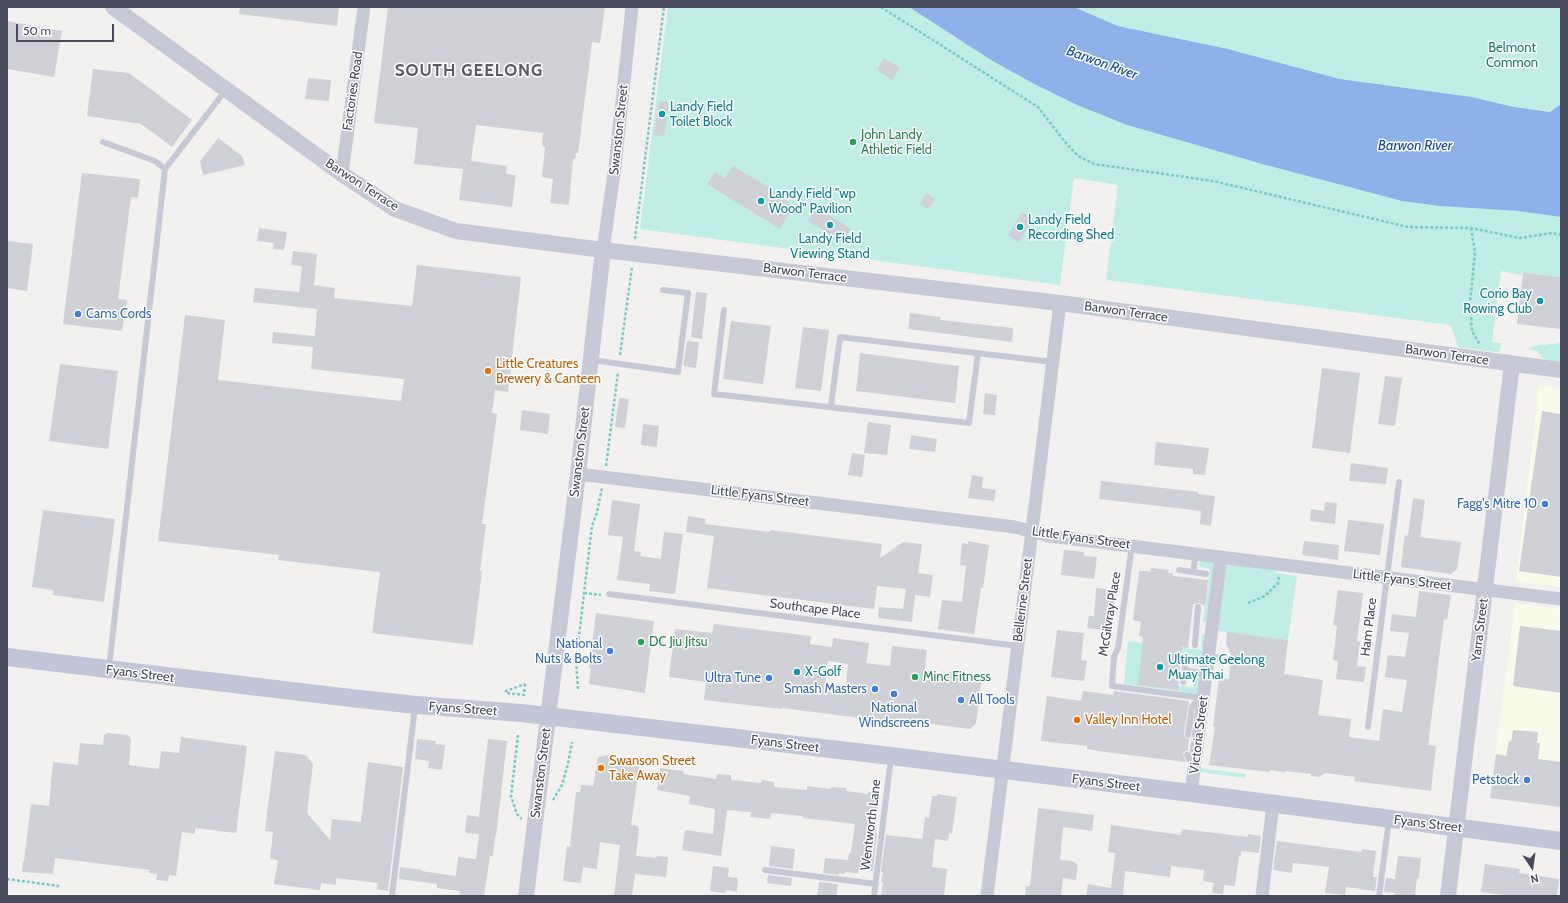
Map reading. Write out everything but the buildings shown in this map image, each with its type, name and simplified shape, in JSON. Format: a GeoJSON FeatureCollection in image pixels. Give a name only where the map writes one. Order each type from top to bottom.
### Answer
{"type":"FeatureCollection","features":[{"type":"Feature","properties":{"kind":"main road","name":"Fyans Street"},"geometry":{"type":"LineString","coordinates":[[7,657],[416,705],[521,713],[891,756],[1561,841]]}},
{"type":"Feature","properties":{"kind":"street","name":"Barwon Terrace"},"geometry":{"type":"LineString","coordinates":[[113,7],[342,174],[395,209],[456,231],[603,250],[1060,303],[1561,370]]}},
{"type":"Feature","properties":{"kind":"street","name":"Factories Road"},"geometry":{"type":"LineString","coordinates":[[342,174],[364,7]]}},
{"type":"Feature","properties":{"kind":"street","name":"Swanston Street"},"geometry":{"type":"LineString","coordinates":[[526,896],[578,474],[603,250],[615,166],[632,7]]}},
{"type":"Feature","properties":{"kind":"street","name":"Bellerine Street"},"geometry":{"type":"LineString","coordinates":[[987,896],[1060,303]]}},
{"type":"Feature","properties":{"kind":"street","name":"Yarra Street"},"geometry":{"type":"LineString","coordinates":[[1448,896],[1512,364]]}},
{"type":"Feature","properties":{"kind":"street","name":"Little Fyans Street"},"geometry":{"type":"LineString","coordinates":[[578,474],[1015,527],[1049,536],[1132,545],[1281,565],[1561,599]]}},
{"type":"Feature","properties":{"kind":"street","name":"Victoria Street"},"geometry":{"type":"LineString","coordinates":[[1192,793],[1191,758],[1203,699],[1220,557]]}},
{"type":"Feature","properties":{"kind":"street"},"geometry":{"type":"LineString","coordinates":[[1262,896],[1273,804]]}},
{"type":"Feature","properties":{"kind":"lane"},"geometry":{"type":"LineString","coordinates":[[108,670],[165,169],[226,89]]}},
{"type":"Feature","properties":{"kind":"lane"},"geometry":{"type":"LineString","coordinates":[[103,142],[155,161],[165,169]]}},
{"type":"Feature","properties":{"kind":"lane"},"geometry":{"type":"LineString","coordinates":[[590,360],[678,372],[688,293],[664,290]]}},
{"type":"Feature","properties":{"kind":"lane"},"geometry":{"type":"LineString","coordinates":[[724,310],[714,394],[831,406],[968,424],[978,353]]}},
{"type":"Feature","properties":{"kind":"lane"},"geometry":{"type":"LineString","coordinates":[[831,406],[840,337],[1053,362]]}},
{"type":"Feature","properties":{"kind":"lane","name":"Ham Place"},"geometry":{"type":"LineString","coordinates":[[1368,727],[1399,482]]}},
{"type":"Feature","properties":{"kind":"lane","name":"McGilvray Place"},"geometry":{"type":"LineString","coordinates":[[1132,545],[1118,648],[1114,657],[1112,686],[1203,699]]}},
{"type":"Feature","properties":{"kind":"lane"},"geometry":{"type":"LineString","coordinates":[[1192,572],[1196,554]]}},
{"type":"Feature","properties":{"kind":"lane"},"geometry":{"type":"LineString","coordinates":[[1179,570],[1206,574]]}},
{"type":"Feature","properties":{"kind":"lane","name":"Southcape Place"},"geometry":{"type":"LineString","coordinates":[[609,594],[1018,646]]}},
{"type":"Feature","properties":{"kind":"lane"},"geometry":{"type":"LineString","coordinates":[[1195,645],[1198,607]]}},
{"type":"Feature","properties":{"kind":"lane"},"geometry":{"type":"LineString","coordinates":[[1196,628],[1212,630]]}},
{"type":"Feature","properties":{"kind":"lane"},"geometry":{"type":"LineString","coordinates":[[1208,656],[1225,659]]}},
{"type":"Feature","properties":{"kind":"lane"},"geometry":{"type":"LineString","coordinates":[[1183,682],[1186,660]]}},
{"type":"Feature","properties":{"kind":"lane"},"geometry":{"type":"LineString","coordinates":[[1185,670],[1206,674]]}},
{"type":"Feature","properties":{"kind":"lane"},"geometry":{"type":"LineString","coordinates":[[1188,735],[1192,707],[1195,703],[1203,699]]}},
{"type":"Feature","properties":{"kind":"lane"},"geometry":{"type":"LineString","coordinates":[[392,896],[416,705]]}},
{"type":"Feature","properties":{"kind":"lane","name":"Wentworth Lane"},"geometry":{"type":"LineString","coordinates":[[874,896],[891,756]]}},
{"type":"Feature","properties":{"kind":"lane"},"geometry":{"type":"LineString","coordinates":[[1379,896],[1389,819]]}},
{"type":"Feature","properties":{"kind":"lane"},"geometry":{"type":"LineString","coordinates":[[765,870],[876,884]]}},
{"type":"Feature","properties":{"kind":"path"},"geometry":{"type":"LineString","coordinates":[[635,239],[664,7]]}},
{"type":"Feature","properties":{"kind":"path"},"geometry":{"type":"LineString","coordinates":[[881,7],[1038,107],[1065,142],[1078,156],[1094,164],[1213,181],[1408,227],[1471,228],[1520,238],[1552,233],[1561,235]]}},
{"type":"Feature","properties":{"kind":"path"},"geometry":{"type":"LineString","coordinates":[[1471,228],[1475,252],[1470,303],[1472,331],[1489,360]]}},
{"type":"Feature","properties":{"kind":"path"},"geometry":{"type":"LineString","coordinates":[[578,689],[576,662],[592,526],[597,512],[603,484]]}},
{"type":"Feature","properties":{"kind":"path"},"geometry":{"type":"LineString","coordinates":[[1248,603],[1265,596],[1278,583],[1281,565]]}},
{"type":"Feature","properties":{"kind":"path"},"geometry":{"type":"LineString","coordinates":[[584,593],[600,595]]}},
{"type":"Feature","properties":{"kind":"path"},"geometry":{"type":"LineString","coordinates":[[525,684],[524,695],[506,693],[506,691],[525,684]]}},
{"type":"Feature","properties":{"kind":"path"},"geometry":{"type":"LineString","coordinates":[[518,735],[511,796],[517,814],[534,830]]}},
{"type":"Feature","properties":{"kind":"path"},"geometry":{"type":"LineString","coordinates":[[550,804],[562,786],[572,742]]}},
{"type":"Feature","properties":{"kind":"path"},"geometry":{"type":"LineString","coordinates":[[7,880],[59,886]]}},
{"type":"Feature","properties":{"kind":"shaded area","name":"Fagg's Mitre 10"},"geometry":{"type":"Polygon","coordinates":[[[1539,385],[1561,388],[1561,587],[1516,582],[1539,385]]]}},
{"type":"Feature","properties":{"kind":"shaded area"},"geometry":{"type":"Polygon","coordinates":[[[1515,603],[1561,609],[1561,806],[1490,797],[1515,603]]]}},
{"type":"Feature","properties":{"kind":"green space"},"geometry":{"type":"Polygon","coordinates":[[[668,7],[909,7],[991,60],[1034,84],[1077,105],[1127,125],[1262,164],[1402,201],[1439,206],[1518,211],[1561,217],[1561,277],[1523,273],[1522,275],[1501,271],[1492,342],[1502,343],[1499,352],[1495,352],[1458,347],[1451,325],[1106,280],[1118,185],[1074,178],[1060,285],[640,229],[668,7]]]}},
{"type":"Feature","properties":{"kind":"green space","name":"Belmont Common"},"geometry":{"type":"Polygon","coordinates":[[[1074,7],[1561,7],[1561,104],[1551,112],[1514,107],[1472,97],[1340,79],[1228,49],[1118,26],[1074,7]]]}},
{"type":"Feature","properties":{"kind":"green space"},"geometry":{"type":"Polygon","coordinates":[[[1561,343],[1561,363],[1546,360],[1541,357],[1538,351],[1528,349],[1534,346],[1561,343]]]}},
{"type":"Feature","properties":{"kind":"green space"},"geometry":{"type":"Polygon","coordinates":[[[1201,560],[1211,562],[1215,566],[1207,623],[1203,622],[1210,569],[1200,567],[1199,564],[1201,560]]]}},
{"type":"Feature","properties":{"kind":"green space"},"geometry":{"type":"Polygon","coordinates":[[[1229,564],[1276,570],[1276,573],[1297,576],[1288,640],[1218,631],[1226,566],[1229,564]]]}},
{"type":"Feature","properties":{"kind":"green space"},"geometry":{"type":"Polygon","coordinates":[[[1202,634],[1205,635],[1203,667],[1192,666],[1191,654],[1142,649],[1139,681],[1193,687],[1195,676],[1202,679],[1199,694],[1124,684],[1128,641],[1201,650],[1202,634]]]}},
{"type":"Feature","properties":{"kind":"green space"},"geometry":{"type":"Polygon","coordinates":[[[1199,768],[1246,774],[1245,778],[1198,772],[1199,768]]]}},
{"type":"Feature","properties":{"kind":"water","name":"Barwon River"},"geometry":{"type":"Polygon","coordinates":[[[909,7],[1074,7],[1118,26],[1228,49],[1340,79],[1472,97],[1514,107],[1550,112],[1561,104],[1561,217],[1518,211],[1439,206],[1402,201],[1262,164],[1127,125],[1077,105],[1034,84],[991,60],[909,7]]]}},
{"type":"Feature","properties":{"kind":"place","name":"Landy Field Toilet Block"},"geometry":{"type":"Point","coordinates":[662,114]}},
{"type":"Feature","properties":{"kind":"place","name":"John Landy Athletic Field"},"geometry":{"type":"Point","coordinates":[853,142]}},
{"type":"Feature","properties":{"kind":"place","name":"Landy Field \"wp Wood\" Pavilion"},"geometry":{"type":"Point","coordinates":[761,201]}},
{"type":"Feature","properties":{"kind":"place","name":"Landy Field Viewing Stand"},"geometry":{"type":"Point","coordinates":[830,225]}},
{"type":"Feature","properties":{"kind":"place","name":"Landy Field Recording Shed"},"geometry":{"type":"Point","coordinates":[1020,227]}},
{"type":"Feature","properties":{"kind":"place","name":"Corio Bay Rowing Club"},"geometry":{"type":"Point","coordinates":[1540,301]}},
{"type":"Feature","properties":{"kind":"place","name":"Cams Cords"},"geometry":{"type":"Point","coordinates":[78,314]}},
{"type":"Feature","properties":{"kind":"place","name":"Little Creatures Brewery & Canteen"},"geometry":{"type":"Point","coordinates":[488,371]}},
{"type":"Feature","properties":{"kind":"place","name":"Fagg's Mitre 10"},"geometry":{"type":"Point","coordinates":[1545,504]}},
{"type":"Feature","properties":{"kind":"place","name":"DC Jiu Jitsu"},"geometry":{"type":"Point","coordinates":[641,642]}},
{"type":"Feature","properties":{"kind":"place","name":"National Nuts & Bolts"},"geometry":{"type":"Point","coordinates":[610,651]}},
{"type":"Feature","properties":{"kind":"place","name":"Ultimate Geelong Muay Thai"},"geometry":{"type":"Point","coordinates":[1160,667]}},
{"type":"Feature","properties":{"kind":"place","name":"X-Golf"},"geometry":{"type":"Point","coordinates":[797,672]}},
{"type":"Feature","properties":{"kind":"place","name":"Minc Fitness"},"geometry":{"type":"Point","coordinates":[915,677]}},
{"type":"Feature","properties":{"kind":"place","name":"Ultra Tune"},"geometry":{"type":"Point","coordinates":[769,678]}},
{"type":"Feature","properties":{"kind":"place","name":"Smash Masters"},"geometry":{"type":"Point","coordinates":[875,689]}},
{"type":"Feature","properties":{"kind":"place","name":"National Windscreens"},"geometry":{"type":"Point","coordinates":[894,694]}},
{"type":"Feature","properties":{"kind":"place","name":"All Tools"},"geometry":{"type":"Point","coordinates":[961,700]}},
{"type":"Feature","properties":{"kind":"place","name":"Valley Inn Hotel"},"geometry":{"type":"Point","coordinates":[1077,720]}},
{"type":"Feature","properties":{"kind":"place","name":"Swanson Street Take Away"},"geometry":{"type":"Point","coordinates":[601,768]}},
{"type":"Feature","properties":{"kind":"place","name":"Petstock"},"geometry":{"type":"Point","coordinates":[1527,780]}},
{"type":"Feature","properties":{"kind":"district","name":"SOUTH GEELONG"},"geometry":{"type":"Point","coordinates":[469,71]}}]}
